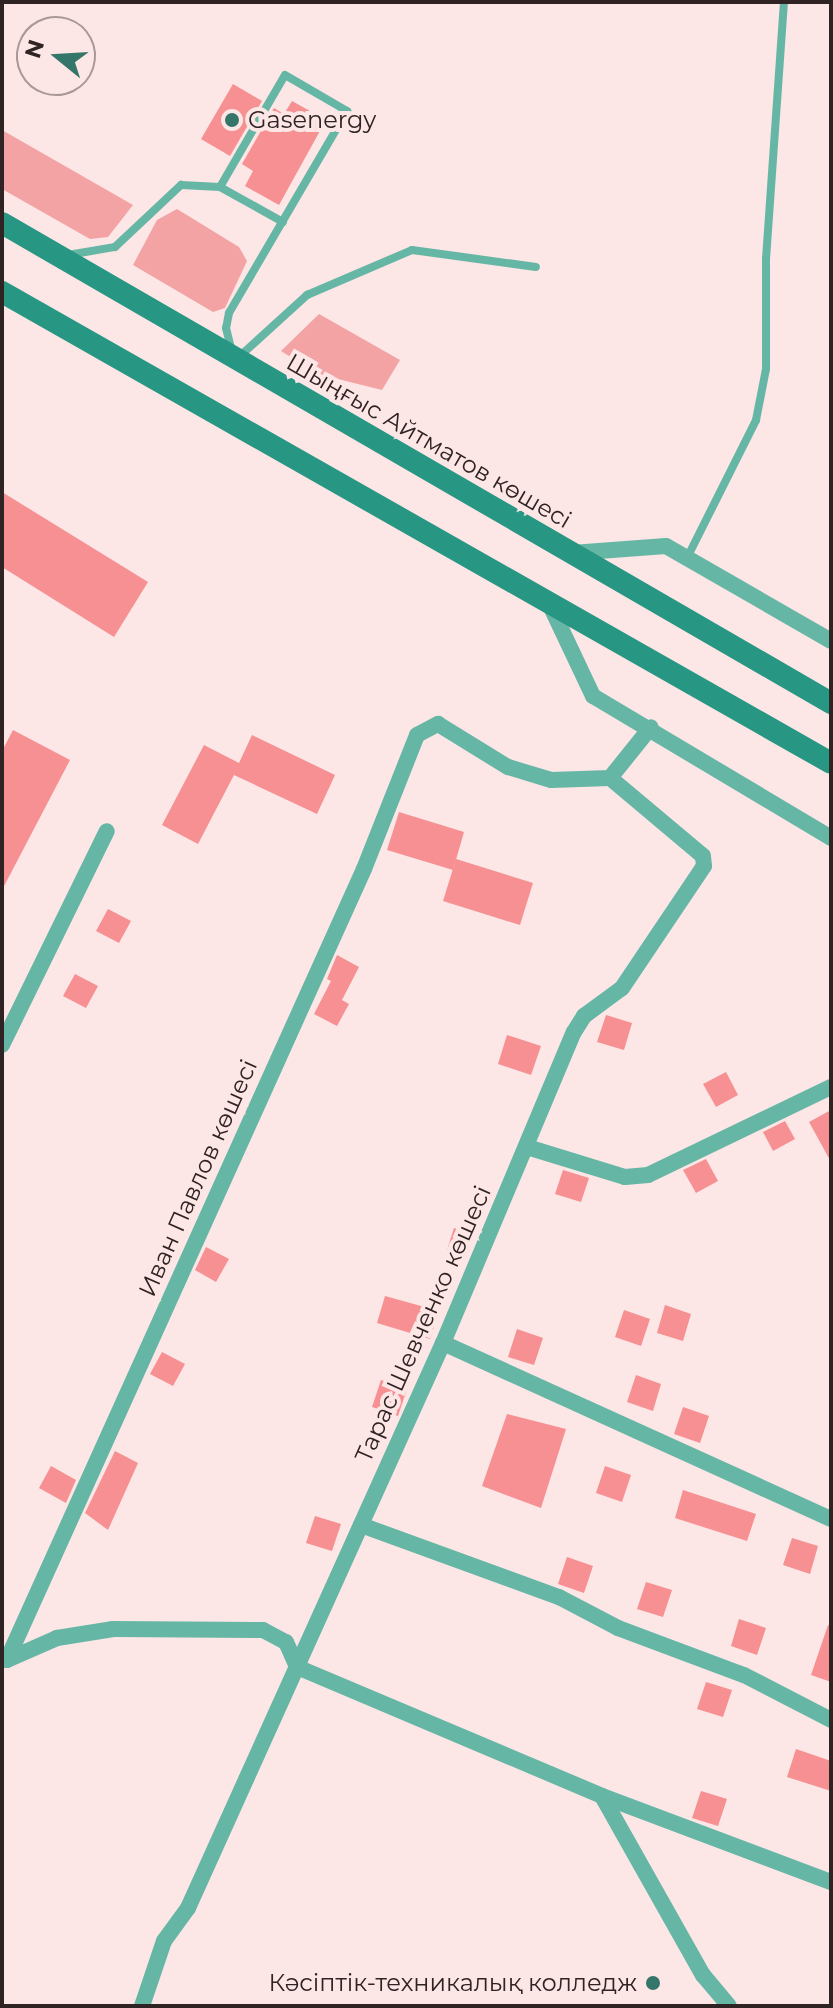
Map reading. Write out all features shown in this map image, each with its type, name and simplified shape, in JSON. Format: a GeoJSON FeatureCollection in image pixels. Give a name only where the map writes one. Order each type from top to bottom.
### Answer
{"type":"FeatureCollection","features":[{"type":"Feature","properties":{"kind":"main road","name":"Шыңғыс Айтматов көшесі"},"geometry":{"type":"LineString","coordinates":[[2,223],[831,703]]}},
{"type":"Feature","properties":{"kind":"main road"},"geometry":{"type":"LineString","coordinates":[[2,292],[831,763]]}},
{"type":"Feature","properties":{"kind":"street"},"geometry":{"type":"LineString","coordinates":[[572,553],[666,546],[831,641]]}},
{"type":"Feature","properties":{"kind":"street"},"geometry":{"type":"LineString","coordinates":[[549,603],[593,696],[651,727],[831,838]]}},
{"type":"Feature","properties":{"kind":"street","name":"Иван Павлов көшесі"},"geometry":{"type":"LineString","coordinates":[[4,1664],[364,869],[417,735],[438,724],[508,767],[551,780],[610,778]]}},
{"type":"Feature","properties":{"kind":"street"},"geometry":{"type":"LineString","coordinates":[[610,778],[651,727]]}},
{"type":"Feature","properties":{"kind":"street","name":"Тарас Шевченко көшесі"},"geometry":{"type":"LineString","coordinates":[[142,2006],[164,1941],[188,1908],[443,1343],[579,1024],[622,988],[704,866],[703,856],[610,778]]}},
{"type":"Feature","properties":{"kind":"street"},"geometry":{"type":"LineString","coordinates":[[2,1045],[107,831]]}},
{"type":"Feature","properties":{"kind":"street"},"geometry":{"type":"LineString","coordinates":[[527,1147],[625,1177],[648,1175],[831,1087]]}},
{"type":"Feature","properties":{"kind":"street"},"geometry":{"type":"LineString","coordinates":[[443,1343],[831,1519]]}},
{"type":"Feature","properties":{"kind":"street"},"geometry":{"type":"LineString","coordinates":[[361,1525],[559,1597],[618,1628],[744,1675],[831,1720]]}},
{"type":"Feature","properties":{"kind":"street"},"geometry":{"type":"LineString","coordinates":[[4,1664],[57,1638],[113,1629],[263,1630],[286,1642],[297,1667],[602,1796],[831,1882]]}},
{"type":"Feature","properties":{"kind":"street"},"geometry":{"type":"LineString","coordinates":[[602,1796],[703,1975],[729,2006]]}},
{"type":"Feature","properties":{"kind":"lane"},"geometry":{"type":"LineString","coordinates":[[688,556],[756,420],[766,369],[766,259],[784,2]]}},
{"type":"Feature","properties":{"kind":"lane"},"geometry":{"type":"LineString","coordinates":[[220,187],[285,75],[347,111],[229,313],[227,340],[237,359],[307,295],[412,250],[536,267]]}},
{"type":"Feature","properties":{"kind":"lane"},"geometry":{"type":"LineString","coordinates":[[59,256],[115,247],[181,185],[220,187],[283,222]]}},
{"type":"Feature","properties":{"kind":"shaded area"},"geometry":{"type":"Polygon","coordinates":[[[2,130],[133,205],[108,237],[90,239],[2,189],[2,130]]]}},
{"type":"Feature","properties":{"kind":"shaded area"},"geometry":{"type":"Polygon","coordinates":[[[177,209],[239,247],[247,261],[225,308],[213,312],[133,265],[157,220],[177,209]]]}},
{"type":"Feature","properties":{"kind":"shaded area"},"geometry":{"type":"Polygon","coordinates":[[[319,314],[400,360],[382,390],[318,374],[281,351],[319,314]]]}},
{"type":"Feature","properties":{"kind":"building","name":"Gasenergy"},"geometry":{"type":"Polygon","coordinates":[[[233,84],[262,101],[230,156],[201,139],[233,84]]]}},
{"type":"Feature","properties":{"kind":"building"},"geometry":{"type":"Polygon","coordinates":[[[292,101],[326,120],[279,205],[245,186],[253,171],[242,164],[274,108],[284,114],[292,101]]]}},
{"type":"Feature","properties":{"kind":"building"},"geometry":{"type":"Polygon","coordinates":[[[2,492],[148,582],[114,637],[2,567],[2,492]]]}},
{"type":"Feature","properties":{"kind":"building"},"geometry":{"type":"Polygon","coordinates":[[[13,730],[70,760],[2,890],[2,751],[13,730]]]}},
{"type":"Feature","properties":{"kind":"building"},"geometry":{"type":"Polygon","coordinates":[[[252,735],[335,775],[317,814],[234,775],[198,844],[162,825],[204,745],[239,763],[252,735]]]}},
{"type":"Feature","properties":{"kind":"building"},"geometry":{"type":"Polygon","coordinates":[[[399,812],[464,832],[453,870],[387,850],[399,812]]]}},
{"type":"Feature","properties":{"kind":"building"},"geometry":{"type":"Polygon","coordinates":[[[456,859],[533,883],[520,925],[443,901],[456,859]]]}},
{"type":"Feature","properties":{"kind":"building"},"geometry":{"type":"Polygon","coordinates":[[[108,909],[131,921],[119,943],[96,931],[108,909]]]}},
{"type":"Feature","properties":{"kind":"building"},"geometry":{"type":"Polygon","coordinates":[[[337,955],[359,967],[342,1000],[349,1004],[337,1026],[314,1014],[331,981],[327,979],[337,955]]]}},
{"type":"Feature","properties":{"kind":"building"},"geometry":{"type":"Polygon","coordinates":[[[75,974],[98,986],[86,1008],[63,996],[75,974]]]}},
{"type":"Feature","properties":{"kind":"building"},"geometry":{"type":"Polygon","coordinates":[[[606,1015],[632,1023],[624,1050],[597,1042],[606,1015]]]}},
{"type":"Feature","properties":{"kind":"building"},"geometry":{"type":"Polygon","coordinates":[[[507,1035],[541,1046],[531,1075],[498,1064],[507,1035]]]}},
{"type":"Feature","properties":{"kind":"building"},"geometry":{"type":"Polygon","coordinates":[[[726,1072],[738,1095],[716,1107],[703,1084],[726,1072]]]}},
{"type":"Feature","properties":{"kind":"building"},"geometry":{"type":"Polygon","coordinates":[[[831,1110],[831,1162],[809,1122],[831,1110]]]}},
{"type":"Feature","properties":{"kind":"building"},"geometry":{"type":"Polygon","coordinates":[[[785,1121],[795,1139],[773,1151],[763,1132],[785,1121]]]}},
{"type":"Feature","properties":{"kind":"building"},"geometry":{"type":"Polygon","coordinates":[[[706,1159],[718,1181],[696,1193],[683,1170],[706,1159]]]}},
{"type":"Feature","properties":{"kind":"building"},"geometry":{"type":"Polygon","coordinates":[[[563,1170],[589,1178],[581,1202],[555,1194],[563,1170]]]}},
{"type":"Feature","properties":{"kind":"building"},"geometry":{"type":"Polygon","coordinates":[[[454,1228],[472,1234],[464,1256],[447,1250],[454,1228]]]}},
{"type":"Feature","properties":{"kind":"building"},"geometry":{"type":"Polygon","coordinates":[[[206,1247],[229,1259],[216,1282],[195,1270],[206,1247]]]}},
{"type":"Feature","properties":{"kind":"building"},"geometry":{"type":"Polygon","coordinates":[[[385,1296],[439,1311],[430,1339],[377,1323],[385,1296]]]}},
{"type":"Feature","properties":{"kind":"building"},"geometry":{"type":"Polygon","coordinates":[[[665,1305],[691,1314],[683,1341],[657,1333],[665,1305]]]}},
{"type":"Feature","properties":{"kind":"building"},"geometry":{"type":"Polygon","coordinates":[[[624,1310],[650,1319],[641,1346],[615,1337],[624,1310]]]}},
{"type":"Feature","properties":{"kind":"building"},"geometry":{"type":"Polygon","coordinates":[[[517,1329],[543,1338],[534,1365],[508,1357],[517,1329]]]}},
{"type":"Feature","properties":{"kind":"building"},"geometry":{"type":"Polygon","coordinates":[[[162,1352],[185,1364],[173,1386],[150,1374],[162,1352]]]}},
{"type":"Feature","properties":{"kind":"building"},"geometry":{"type":"Polygon","coordinates":[[[636,1375],[661,1384],[653,1411],[627,1402],[636,1375]]]}},
{"type":"Feature","properties":{"kind":"building"},"geometry":{"type":"Polygon","coordinates":[[[381,1380],[407,1389],[398,1416],[372,1407],[381,1380]]]}},
{"type":"Feature","properties":{"kind":"building"},"geometry":{"type":"Polygon","coordinates":[[[683,1407],[709,1416],[700,1443],[674,1434],[683,1407]]]}},
{"type":"Feature","properties":{"kind":"building"},"geometry":{"type":"Polygon","coordinates":[[[507,1414],[566,1429],[541,1508],[482,1486],[507,1414]]]}},
{"type":"Feature","properties":{"kind":"building"},"geometry":{"type":"Polygon","coordinates":[[[115,1451],[138,1463],[108,1530],[85,1513],[115,1451]]]}},
{"type":"Feature","properties":{"kind":"building"},"geometry":{"type":"Polygon","coordinates":[[[51,1466],[76,1480],[66,1503],[39,1488],[51,1466]]]}},
{"type":"Feature","properties":{"kind":"building"},"geometry":{"type":"Polygon","coordinates":[[[605,1466],[631,1475],[622,1502],[596,1493],[605,1466]]]}},
{"type":"Feature","properties":{"kind":"building"},"geometry":{"type":"Polygon","coordinates":[[[683,1490],[756,1514],[747,1541],[675,1518],[683,1490]]]}},
{"type":"Feature","properties":{"kind":"building"},"geometry":{"type":"Polygon","coordinates":[[[315,1516],[341,1524],[332,1551],[306,1543],[315,1516]]]}},
{"type":"Feature","properties":{"kind":"building"},"geometry":{"type":"Polygon","coordinates":[[[792,1538],[818,1546],[810,1574],[783,1565],[792,1538]]]}},
{"type":"Feature","properties":{"kind":"building"},"geometry":{"type":"Polygon","coordinates":[[[567,1557],[593,1566],[584,1593],[558,1584],[567,1557]]]}},
{"type":"Feature","properties":{"kind":"building"},"geometry":{"type":"Polygon","coordinates":[[[646,1582],[672,1590],[663,1617],[637,1609],[646,1582]]]}},
{"type":"Feature","properties":{"kind":"building"},"geometry":{"type":"Polygon","coordinates":[[[739,1619],[766,1628],[757,1655],[731,1646],[739,1619]]]}},
{"type":"Feature","properties":{"kind":"building"},"geometry":{"type":"Polygon","coordinates":[[[828,1625],[831,1626],[831,1682],[811,1675],[828,1625]]]}},
{"type":"Feature","properties":{"kind":"building"},"geometry":{"type":"Polygon","coordinates":[[[706,1682],[732,1690],[723,1717],[697,1709],[706,1682]]]}},
{"type":"Feature","properties":{"kind":"building"},"geometry":{"type":"Polygon","coordinates":[[[796,1749],[831,1761],[831,1791],[787,1777],[796,1749]]]}},
{"type":"Feature","properties":{"kind":"building"},"geometry":{"type":"Polygon","coordinates":[[[701,1791],[727,1799],[718,1826],[692,1818],[701,1791]]]}},
{"type":"Feature","properties":{"kind":"place","name":"Gasenergy"},"geometry":{"type":"Point","coordinates":[232,120]}},
{"type":"Feature","properties":{"kind":"place","name":"Кәсіптік-техникалық колледж"},"geometry":{"type":"Point","coordinates":[653,1983]}}]}
